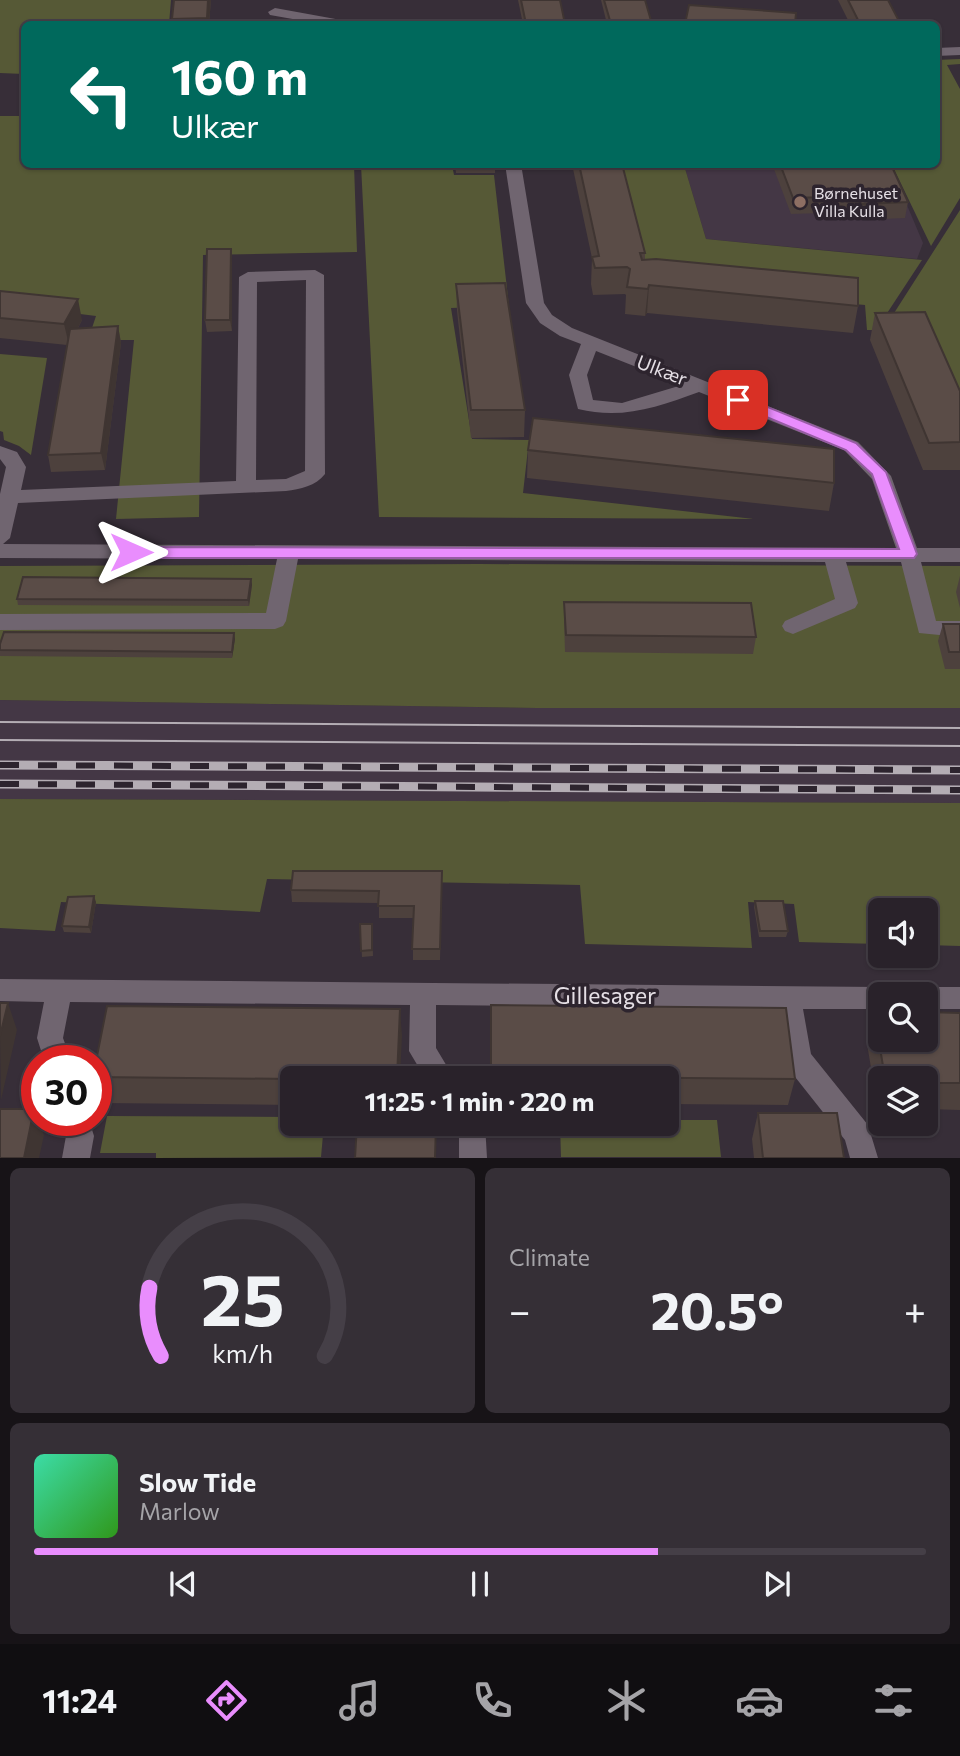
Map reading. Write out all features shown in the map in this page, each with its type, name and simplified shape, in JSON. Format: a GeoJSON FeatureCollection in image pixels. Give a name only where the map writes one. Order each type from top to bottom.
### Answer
{"type":"FeatureCollection","features":[{"type":"Feature","properties":{"kind":"street"},"geometry":{"type":"LineString","coordinates":[[275,12],[324,21]]}},
{"type":"Feature","properties":{"kind":"street"},"geometry":{"type":"LineString","coordinates":[[940,52],[960,51]]}},
{"type":"Feature","properties":{"kind":"street","name":"Ulkær"},"geometry":{"type":"LineString","coordinates":[[514,168],[536,303],[546,319],[590,343],[700,384],[851,446],[879,472],[909,554],[927,628],[960,629]]}},
{"type":"Feature","properties":{"kind":"street"},"geometry":{"type":"LineString","coordinates":[[11,497],[246,488],[294,484],[315,474],[315,275],[248,277],[246,488]]}},
{"type":"Feature","properties":{"kind":"street"},"geometry":{"type":"LineString","coordinates":[[590,343],[578,375],[585,405],[622,409],[653,402],[700,384]]}},
{"type":"Feature","properties":{"kind":"street"},"geometry":{"type":"LineString","coordinates":[[0,452],[10,456],[16,467],[0,538]]}},
{"type":"Feature","properties":{"kind":"street"},"geometry":{"type":"LineString","coordinates":[[0,551],[960,555]]}},
{"type":"Feature","properties":{"kind":"street"},"geometry":{"type":"LineString","coordinates":[[0,622],[275,621],[289,554]]}},
{"type":"Feature","properties":{"kind":"street"},"geometry":{"type":"LineString","coordinates":[[793,626],[847,603],[834,555]]}},
{"type":"Feature","properties":{"kind":"street","name":"Gillesager"},"geometry":{"type":"LineString","coordinates":[[0,990],[868,998]]}},
{"type":"Feature","properties":{"kind":"street"},"geometry":{"type":"LineString","coordinates":[[52,1045],[50,1038],[59,991]]}},
{"type":"Feature","properties":{"kind":"street"},"geometry":{"type":"LineString","coordinates":[[423,994],[422,1051],[432,1066]]}},
{"type":"Feature","properties":{"kind":"street"},"geometry":{"type":"LineString","coordinates":[[788,997],[798,1059],[858,1134],[864,1157]]}},
{"type":"Feature","properties":{"kind":"street"},"geometry":{"type":"LineString","coordinates":[[938,998],[960,998]]}},
{"type":"Feature","properties":{"kind":"street"},"geometry":{"type":"LineString","coordinates":[[76,1157],[80,1136]]}},
{"type":"Feature","properties":{"kind":"street"},"geometry":{"type":"LineString","coordinates":[[473,1136],[473,1157]]}},
{"type":"Feature","properties":{"kind":"shaded area","name":"Børnehuset Villa Kulla"},"geometry":{"type":"Polygon","coordinates":[[[685,168],[891,168],[923,243],[917,259],[706,239],[685,168]]]}},
{"type":"Feature","properties":{"kind":"shaded area"},"geometry":{"type":"Polygon","coordinates":[[[0,700],[537,708],[960,708],[960,803],[0,799],[0,700]]]}},
{"type":"Feature","properties":{"kind":"green space"},"geometry":{"type":"Polygon","coordinates":[[[0,0],[171,0],[169,21],[21,21],[21,74],[0,73],[0,0]]]}},
{"type":"Feature","properties":{"kind":"green space"},"geometry":{"type":"Polygon","coordinates":[[[960,59],[960,64],[947,65],[960,89],[960,198],[931,246],[893,168],[940,168],[940,60],[960,59]]]}},
{"type":"Feature","properties":{"kind":"green space"},"geometry":{"type":"Polygon","coordinates":[[[0,116],[21,116],[21,168],[354,168],[357,252],[203,255],[199,517],[116,519],[134,340],[88,340],[96,316],[0,304],[0,116]]]}},
{"type":"Feature","properties":{"kind":"green space"},"geometry":{"type":"Polygon","coordinates":[[[361,168],[453,168],[454,175],[494,175],[509,306],[451,308],[472,439],[529,440],[523,493],[754,519],[379,517],[361,168]]]}},
{"type":"Feature","properties":{"kind":"green space"},"geometry":{"type":"Polygon","coordinates":[[[618,168],[685,168],[706,239],[922,260],[876,330],[867,330],[865,305],[648,285],[618,168]]]}},
{"type":"Feature","properties":{"kind":"green space"},"geometry":{"type":"Polygon","coordinates":[[[960,210],[960,425],[880,335],[960,210]]]}},
{"type":"Feature","properties":{"kind":"green space"},"geometry":{"type":"Polygon","coordinates":[[[0,354],[47,358],[31,455],[4,440],[3,432],[0,431],[0,354]]]}},
{"type":"Feature","properties":{"kind":"green space"},"geometry":{"type":"Polygon","coordinates":[[[0,566],[960,566],[960,708],[537,708],[0,700],[0,566]]]}},
{"type":"Feature","properties":{"kind":"green space"},"geometry":{"type":"Polygon","coordinates":[[[0,799],[960,803],[960,946],[938,945],[938,898],[868,898],[868,944],[799,942],[794,904],[748,902],[752,948],[585,944],[580,885],[267,879],[260,912],[61,902],[55,931],[0,928],[0,799]]]}},
{"type":"Feature","properties":{"kind":"green space"},"geometry":{"type":"Polygon","coordinates":[[[112,1116],[280,1117],[280,1136],[323,1136],[321,1157],[156,1158],[156,1153],[100,1153],[103,1136],[112,1136],[112,1116]]]}},
{"type":"Feature","properties":{"kind":"green space"},"geometry":{"type":"Polygon","coordinates":[[[679,1120],[717,1120],[721,1157],[561,1157],[560,1136],[679,1136],[679,1120]]]}},
{"type":"Feature","properties":{"kind":"building"},"geometry":{"type":"Polygon","coordinates":[[[174,0],[208,0],[207,18],[172,19],[174,0]]]}},
{"type":"Feature","properties":{"kind":"building"},"geometry":{"type":"Polygon","coordinates":[[[521,0],[560,0],[564,21],[525,21],[521,0]]]}},
{"type":"Feature","properties":{"kind":"building"},"geometry":{"type":"Polygon","coordinates":[[[604,0],[645,0],[651,21],[610,21],[604,0]]]}},
{"type":"Feature","properties":{"kind":"building"},"geometry":{"type":"Polygon","coordinates":[[[848,0],[888,0],[899,21],[858,21],[848,0]]]}},
{"type":"Feature","properties":{"kind":"building"},"geometry":{"type":"Polygon","coordinates":[[[689,5],[796,13],[795,21],[686,21],[689,5]]]}},
{"type":"Feature","properties":{"kind":"building"},"geometry":{"type":"Polygon","coordinates":[[[580,168],[623,168],[645,253],[640,253],[642,260],[656,259],[858,278],[858,306],[649,285],[648,289],[627,287],[630,269],[595,268],[592,257],[599,256],[580,168]]]}},
{"type":"Feature","properties":{"kind":"building"},"geometry":{"type":"Polygon","coordinates":[[[782,168],[878,168],[893,169],[908,202],[861,204],[857,196],[793,198],[782,168]]]}},
{"type":"Feature","properties":{"kind":"building"},"geometry":{"type":"Polygon","coordinates":[[[207,249],[231,249],[230,320],[205,320],[207,249]]]}},
{"type":"Feature","properties":{"kind":"building"},"geometry":{"type":"Polygon","coordinates":[[[505,283],[525,410],[471,410],[456,284],[505,283]]]}},
{"type":"Feature","properties":{"kind":"building"},"geometry":{"type":"Polygon","coordinates":[[[0,291],[78,299],[64,324],[0,318],[0,291]]]}},
{"type":"Feature","properties":{"kind":"building"},"geometry":{"type":"Polygon","coordinates":[[[925,312],[960,391],[960,442],[929,443],[875,313],[925,312]]]}},
{"type":"Feature","properties":{"kind":"building"},"geometry":{"type":"Polygon","coordinates":[[[118,326],[101,453],[48,455],[70,329],[118,326]]]}},
{"type":"Feature","properties":{"kind":"building"},"geometry":{"type":"Polygon","coordinates":[[[533,418],[834,449],[834,483],[528,450],[533,418]]]}},
{"type":"Feature","properties":{"kind":"building"},"geometry":{"type":"Polygon","coordinates":[[[23,577],[251,579],[248,600],[17,599],[23,577]]]}},
{"type":"Feature","properties":{"kind":"building"},"geometry":{"type":"Polygon","coordinates":[[[564,602],[751,603],[756,637],[566,635],[564,602]]]}},
{"type":"Feature","properties":{"kind":"building"},"geometry":{"type":"Polygon","coordinates":[[[943,624],[960,624],[960,652],[949,652],[943,624]]]}},
{"type":"Feature","properties":{"kind":"building"},"geometry":{"type":"Polygon","coordinates":[[[4,632],[234,633],[232,652],[0,650],[4,632]]]}},
{"type":"Feature","properties":{"kind":"building"},"geometry":{"type":"Polygon","coordinates":[[[293,871],[442,871],[440,949],[412,949],[414,906],[378,906],[379,891],[291,890],[293,871]]]}},
{"type":"Feature","properties":{"kind":"building"},"geometry":{"type":"Polygon","coordinates":[[[94,896],[89,927],[62,926],[68,897],[94,896]]]}},
{"type":"Feature","properties":{"kind":"building"},"geometry":{"type":"Polygon","coordinates":[[[755,901],[783,901],[788,931],[760,931],[755,901]]]}},
{"type":"Feature","properties":{"kind":"building"},"geometry":{"type":"Polygon","coordinates":[[[360,924],[372,924],[372,950],[361,951],[360,924]]]}},
{"type":"Feature","properties":{"kind":"building"},"geometry":{"type":"Polygon","coordinates":[[[0,1003],[8,1003],[0,1036],[0,1003]]]}},
{"type":"Feature","properties":{"kind":"building"},"geometry":{"type":"Polygon","coordinates":[[[491,1005],[786,1008],[795,1079],[679,1078],[679,1066],[491,1066],[491,1005]]]}},
{"type":"Feature","properties":{"kind":"building"},"geometry":{"type":"Polygon","coordinates":[[[107,1006],[400,1009],[398,1066],[280,1066],[280,1079],[112,1077],[112,1045],[99,1045],[107,1006]]]}},
{"type":"Feature","properties":{"kind":"building"},"geometry":{"type":"Polygon","coordinates":[[[938,1012],[960,1013],[960,1083],[938,1083],[938,1066],[883,1066],[881,1052],[938,1052],[938,1012]]]}},
{"type":"Feature","properties":{"kind":"building"},"geometry":{"type":"Polygon","coordinates":[[[0,1109],[21,1109],[21,1136],[28,1136],[24,1158],[0,1158],[0,1109]]]}},
{"type":"Feature","properties":{"kind":"building"},"geometry":{"type":"Polygon","coordinates":[[[758,1113],[837,1113],[844,1158],[763,1158],[758,1113]]]}},
{"type":"Feature","properties":{"kind":"building"},"geometry":{"type":"Polygon","coordinates":[[[356,1136],[436,1136],[435,1158],[355,1158],[356,1136]]]}},
{"type":"Feature","properties":{"kind":"tram line"},"geometry":{"type":"LineString","coordinates":[[0,722],[960,728]]}},
{"type":"Feature","properties":{"kind":"tram line"},"geometry":{"type":"LineString","coordinates":[[0,740],[960,746]]}},
{"type":"Feature","properties":{"kind":"railway"},"geometry":{"type":"LineString","coordinates":[[0,765],[960,770]]}},
{"type":"Feature","properties":{"kind":"railway"},"geometry":{"type":"LineString","coordinates":[[0,784],[960,790]]}},
{"type":"Feature","properties":{"kind":"place","name":"Børnehuset Villa Kulla"},"geometry":{"type":"Point","coordinates":[800,202]}},
{"type":"Feature","properties":{"kind":"route"},"geometry":{"type":"LineString","coordinates":[[131,552],[909,554],[879,472],[851,446],[738,400]]}}]}
